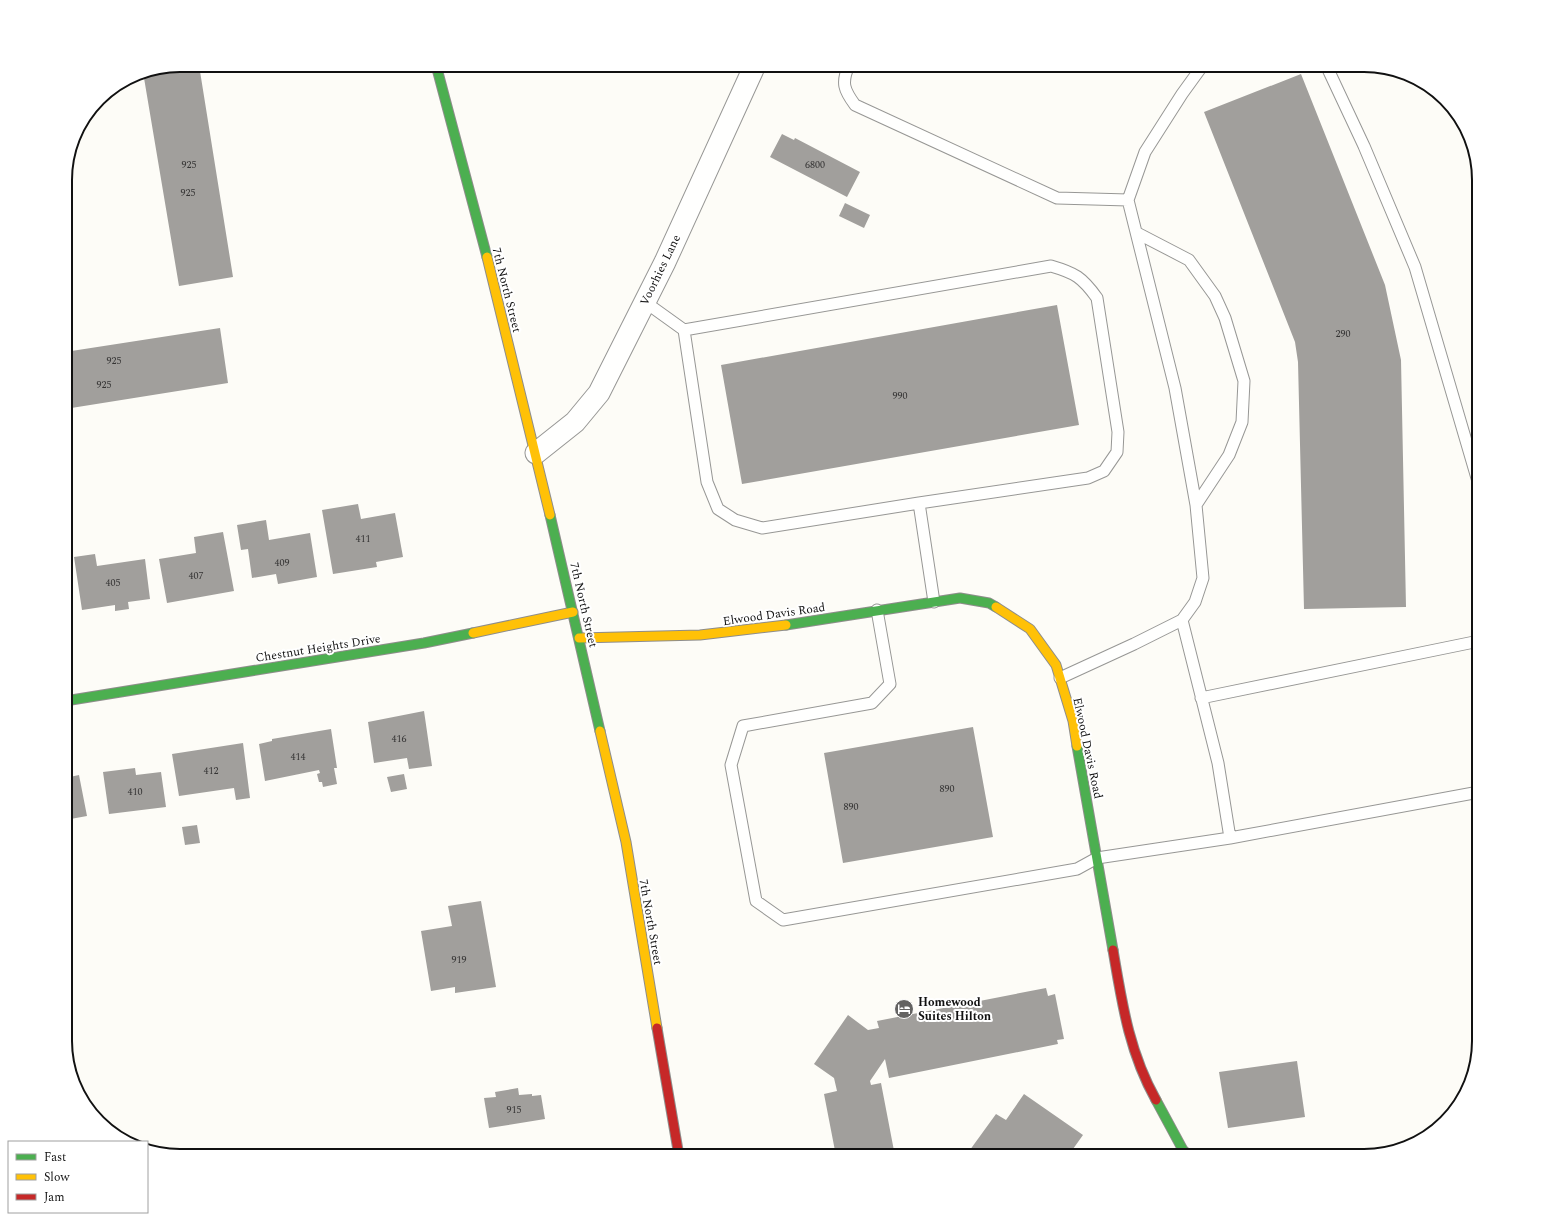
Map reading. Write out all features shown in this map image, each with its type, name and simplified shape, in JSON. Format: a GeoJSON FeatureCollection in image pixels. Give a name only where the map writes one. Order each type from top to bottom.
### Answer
{"type":"FeatureCollection","features":[{"type":"Feature","properties":{"kind":"street","name":"7th North Street"},"geometry":{"type":"LineString","coordinates":[[438,72],[468,182],[536,453],[626,842],[678,1149]]}},
{"type":"Feature","properties":{"kind":"street","name":"Voorhies Lane"},"geometry":{"type":"LineString","coordinates":[[536,453],[575,422],[599,393],[645,302],[752,72]]}},
{"type":"Feature","properties":{"kind":"street","name":"Elwood Davis Road"},"geometry":{"type":"LineString","coordinates":[[579,638],[700,636],[781,626],[960,598],[989,603],[1030,629],[1056,665],[1073,721],[1126,1026],[1146,1083],[1182,1149]]}},
{"type":"Feature","properties":{"kind":"street","name":"Chestnut Heights Drive"},"geometry":{"type":"LineString","coordinates":[[72,700],[424,643],[573,612]]}},
{"type":"Feature","properties":{"kind":"lane"},"geometry":{"type":"LineString","coordinates":[[846,72],[844,76],[845,92],[855,105],[1056,198],[1128,200]]}},
{"type":"Feature","properties":{"kind":"lane"},"geometry":{"type":"LineString","coordinates":[[1060,678],[1182,620],[1195,602],[1203,578],[1196,505],[1175,388],[1128,200],[1145,152],[1198,72]]}},
{"type":"Feature","properties":{"kind":"lane"},"geometry":{"type":"LineString","coordinates":[[1329,72],[1364,146],[1415,267],[1472,461]]}},
{"type":"Feature","properties":{"kind":"lane"},"geometry":{"type":"LineString","coordinates":[[1137,233],[1189,260],[1215,296],[1225,318],[1244,381],[1242,422],[1229,455],[1196,505]]}},
{"type":"Feature","properties":{"kind":"lane"},"geometry":{"type":"LineString","coordinates":[[645,302],[684,330],[1051,266],[1072,272],[1089,286],[1097,298],[1118,432],[1117,452],[1104,471],[1088,478],[762,528],[735,520],[718,509],[707,482],[684,330]]}},
{"type":"Feature","properties":{"kind":"lane"},"geometry":{"type":"LineString","coordinates":[[919,503],[934,602]]}},
{"type":"Feature","properties":{"kind":"lane"},"geometry":{"type":"LineString","coordinates":[[877,610],[890,684],[872,703],[743,726],[731,765],[756,901],[783,920],[1077,869],[1097,858],[1230,838],[1472,793]]}},
{"type":"Feature","properties":{"kind":"lane"},"geometry":{"type":"LineString","coordinates":[[1182,620],[1218,763],[1230,838]]}},
{"type":"Feature","properties":{"kind":"lane"},"geometry":{"type":"LineString","coordinates":[[1201,698],[1472,642]]}},
{"type":"Feature","properties":{"kind":"building"},"geometry":{"type":"Polygon","coordinates":[[[200,72],[233,277],[179,286],[144,78],[166,73],[200,72]]]}},
{"type":"Feature","properties":{"kind":"building"},"geometry":{"type":"Polygon","coordinates":[[[1301,74],[1385,285],[1401,360],[1406,607],[1304,609],[1298,362],[1295,342],[1204,112],[1301,74]]]}},
{"type":"Feature","properties":{"kind":"building"},"geometry":{"type":"Polygon","coordinates":[[[782,134],[794,140],[795,138],[860,172],[847,197],[770,157],[782,134]]]}},
{"type":"Feature","properties":{"kind":"building"},"geometry":{"type":"Polygon","coordinates":[[[845,203],[870,215],[864,228],[839,216],[845,203]]]}},
{"type":"Feature","properties":{"kind":"building"},"geometry":{"type":"Polygon","coordinates":[[[1057,305],[1079,425],[742,484],[721,365],[1057,305]]]}},
{"type":"Feature","properties":{"kind":"building"},"geometry":{"type":"Polygon","coordinates":[[[220,328],[228,383],[72,408],[72,351],[220,328]]]}},
{"type":"Feature","properties":{"kind":"building"},"geometry":{"type":"Polygon","coordinates":[[[358,504],[361,519],[395,513],[403,557],[376,562],[377,567],[333,574],[322,510],[358,504]]]}},
{"type":"Feature","properties":{"kind":"building"},"geometry":{"type":"Polygon","coordinates":[[[266,520],[269,540],[310,533],[317,577],[278,584],[276,574],[252,578],[248,549],[241,550],[237,525],[266,520]]]}},
{"type":"Feature","properties":{"kind":"building"},"geometry":{"type":"Polygon","coordinates":[[[223,532],[234,591],[167,603],[159,559],[196,553],[194,537],[223,532]]]}},
{"type":"Feature","properties":{"kind":"building"},"geometry":{"type":"Polygon","coordinates":[[[95,554],[97,566],[145,559],[150,599],[128,602],[129,609],[115,611],[115,605],[82,610],[74,557],[95,554]]]}},
{"type":"Feature","properties":{"kind":"building"},"geometry":{"type":"Polygon","coordinates":[[[424,711],[432,766],[409,769],[407,758],[374,763],[368,722],[424,711]]]}},
{"type":"Feature","properties":{"kind":"building"},"geometry":{"type":"Polygon","coordinates":[[[973,727],[993,837],[843,863],[824,753],[973,727]]]}},
{"type":"Feature","properties":{"kind":"building"},"geometry":{"type":"Polygon","coordinates":[[[331,729],[337,768],[334,768],[337,784],[323,787],[322,782],[319,782],[317,774],[320,773],[319,770],[265,781],[259,744],[272,741],[272,739],[331,729]]]}},
{"type":"Feature","properties":{"kind":"building"},"geometry":{"type":"Polygon","coordinates":[[[243,743],[250,798],[236,800],[234,788],[179,796],[172,754],[243,743]]]}},
{"type":"Feature","properties":{"kind":"building"},"geometry":{"type":"Polygon","coordinates":[[[135,768],[136,775],[161,772],[166,807],[109,814],[103,772],[135,768]]]}},
{"type":"Feature","properties":{"kind":"building"},"geometry":{"type":"Polygon","coordinates":[[[404,774],[407,789],[391,792],[387,777],[404,774]]]}},
{"type":"Feature","properties":{"kind":"building"},"geometry":{"type":"Polygon","coordinates":[[[79,775],[87,816],[72,819],[72,776],[79,775]]]}},
{"type":"Feature","properties":{"kind":"building"},"geometry":{"type":"Polygon","coordinates":[[[197,825],[200,843],[185,845],[182,827],[197,825]]]}},
{"type":"Feature","properties":{"kind":"building"},"geometry":{"type":"Polygon","coordinates":[[[481,901],[496,987],[455,993],[455,987],[431,991],[421,931],[452,926],[448,906],[481,901]]]}},
{"type":"Feature","properties":{"kind":"building"},"geometry":{"type":"Polygon","coordinates":[[[1046,988],[1048,996],[1055,994],[1064,1039],[1057,1040],[1058,1044],[889,1078],[885,1059],[870,1081],[871,1085],[881,1083],[894,1149],[835,1149],[824,1094],[837,1091],[834,1078],[814,1064],[848,1015],[868,1030],[879,1028],[877,1021],[1046,988]]]}},
{"type":"Feature","properties":{"kind":"building"},"geometry":{"type":"Polygon","coordinates":[[[1297,1061],[1305,1117],[1228,1128],[1219,1072],[1297,1061]]]}},
{"type":"Feature","properties":{"kind":"building"},"geometry":{"type":"Polygon","coordinates":[[[518,1088],[519,1095],[541,1095],[545,1119],[489,1128],[484,1098],[496,1097],[495,1092],[518,1088]]]}},
{"type":"Feature","properties":{"kind":"building"},"geometry":{"type":"Polygon","coordinates":[[[1024,1094],[1083,1135],[1073,1149],[971,1149],[996,1114],[1006,1120],[1024,1094]]]}},
{"type":"Feature","properties":{"kind":"traffic: fast"},"geometry":{"type":"LineString","coordinates":[[438,72],[487,257]]}},
{"type":"Feature","properties":{"kind":"traffic: fast"},"geometry":{"type":"LineString","coordinates":[[550,515],[600,731]]}},
{"type":"Feature","properties":{"kind":"traffic: fast"},"geometry":{"type":"LineString","coordinates":[[786,625],[960,598],[989,603],[996,607]]}},
{"type":"Feature","properties":{"kind":"traffic: fast"},"geometry":{"type":"LineString","coordinates":[[72,700],[424,643],[473,633]]}},
{"type":"Feature","properties":{"kind":"traffic: fast"},"geometry":{"type":"LineString","coordinates":[[1077,746],[1113,950]]}},
{"type":"Feature","properties":{"kind":"traffic: fast"},"geometry":{"type":"LineString","coordinates":[[1156,1100],[1182,1149]]}},
{"type":"Feature","properties":{"kind":"traffic: slow"},"geometry":{"type":"LineString","coordinates":[[487,257],[550,515]]}},
{"type":"Feature","properties":{"kind":"traffic: slow"},"geometry":{"type":"LineString","coordinates":[[996,607],[1030,629],[1056,665],[1073,721],[1077,746]]}},
{"type":"Feature","properties":{"kind":"traffic: slow"},"geometry":{"type":"LineString","coordinates":[[473,633],[573,612]]}},
{"type":"Feature","properties":{"kind":"traffic: slow"},"geometry":{"type":"LineString","coordinates":[[579,638],[700,635],[786,625]]}},
{"type":"Feature","properties":{"kind":"traffic: slow"},"geometry":{"type":"LineString","coordinates":[[600,731],[626,842],[657,1028]]}},
{"type":"Feature","properties":{"kind":"traffic: jam"},"geometry":{"type":"LineString","coordinates":[[1113,950],[1123,1008],[1133,1045],[1139,1064],[1156,1100]]}},
{"type":"Feature","properties":{"kind":"traffic: jam"},"geometry":{"type":"LineString","coordinates":[[657,1028],[678,1149]]}},
{"type":"Feature","properties":{"kind":"place","name":"Homewood Suites Hilton"},"geometry":{"type":"Point","coordinates":[904,1009]}}]}
